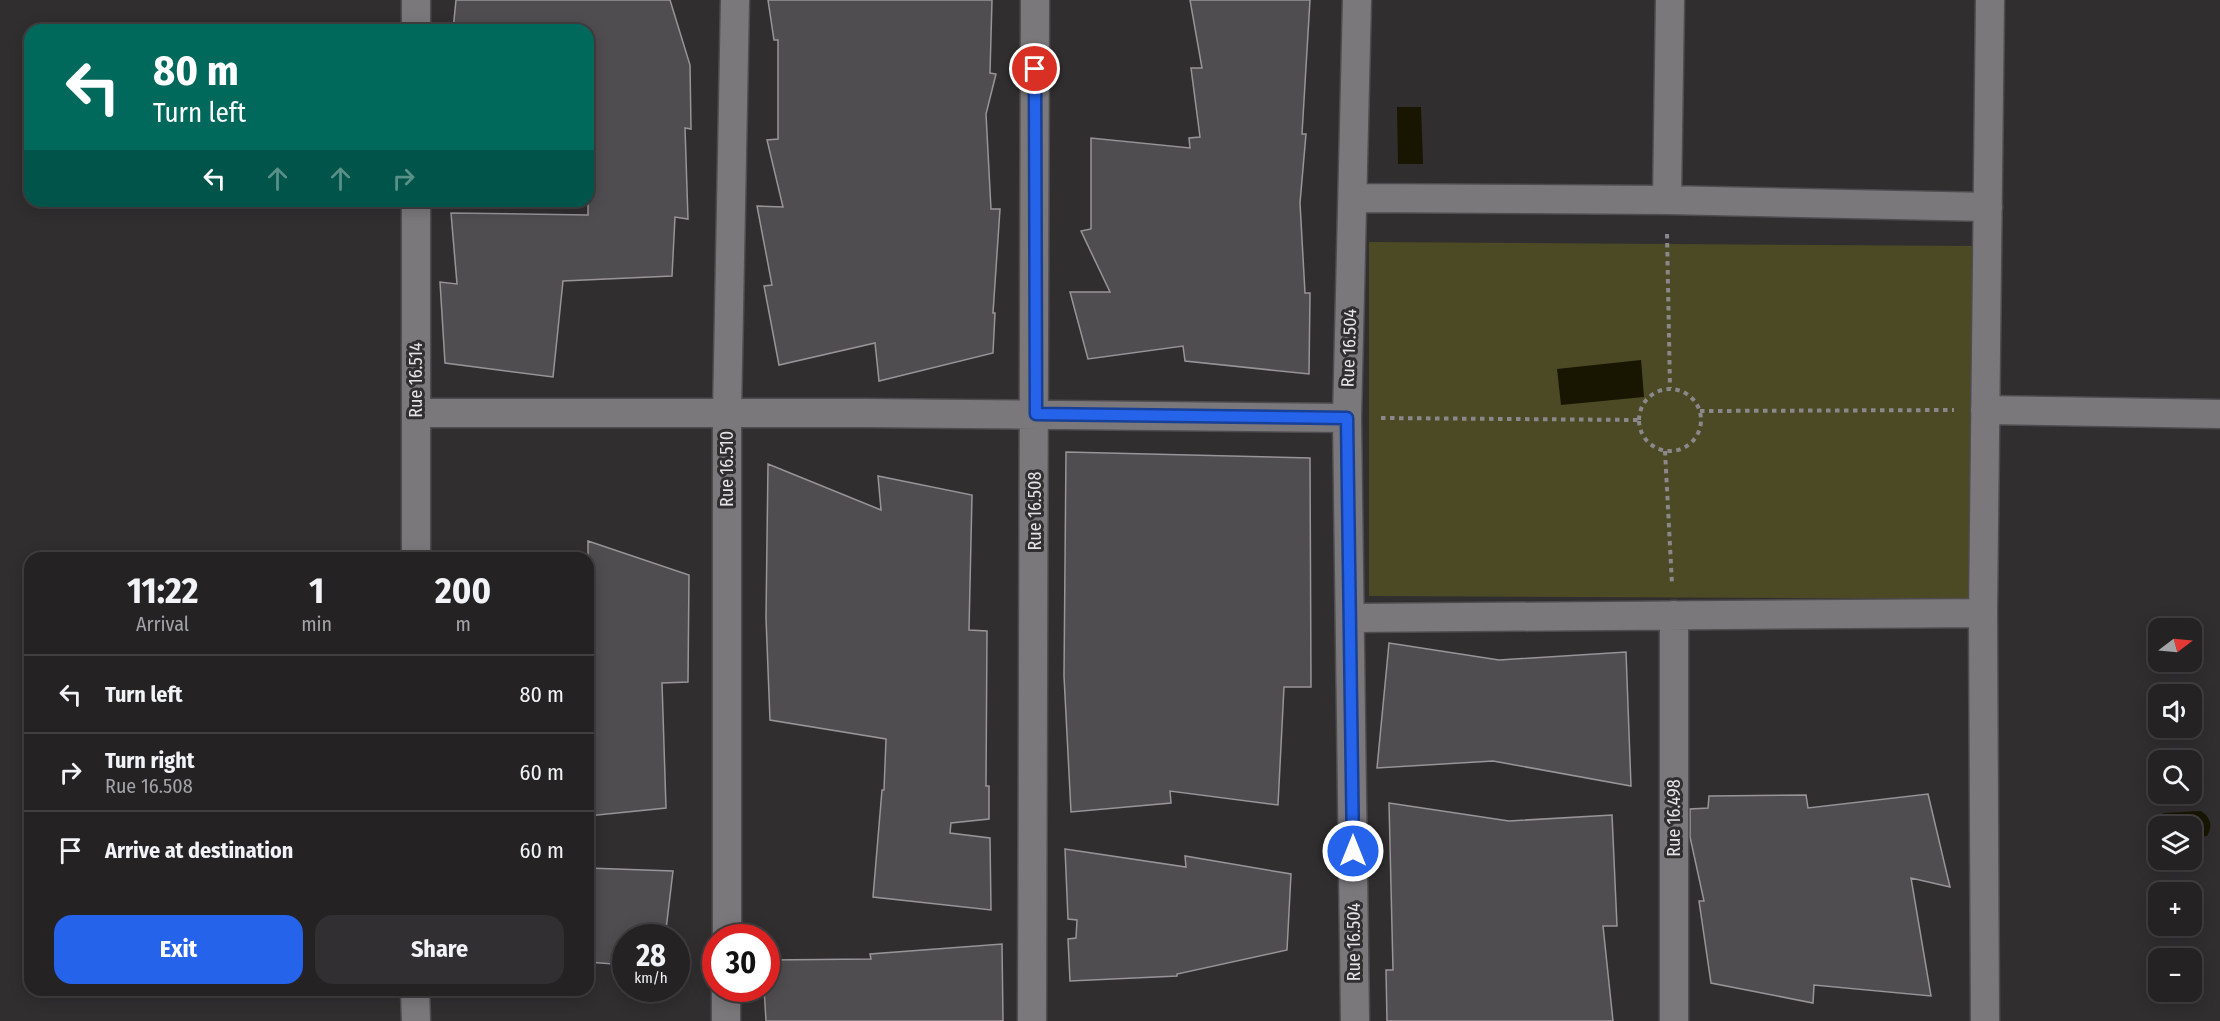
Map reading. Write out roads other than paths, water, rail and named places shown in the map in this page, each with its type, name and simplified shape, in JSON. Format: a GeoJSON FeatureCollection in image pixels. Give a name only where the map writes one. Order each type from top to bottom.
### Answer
{"type":"FeatureCollection","features":[{"type":"Feature","properties":{"kind":"street"},"geometry":{"type":"LineString","coordinates":[[416,0],[416,24]]}},
{"type":"Feature","properties":{"kind":"street","name":"Rue 16.510"},"geometry":{"type":"LineString","coordinates":[[727,924],[728,414],[735,0]]}},
{"type":"Feature","properties":{"kind":"street","name":"Rue 16.508"},"geometry":{"type":"LineString","coordinates":[[1032,1021],[1036,414],[1035,0]]}},
{"type":"Feature","properties":{"kind":"street","name":"Rue 16.504"},"geometry":{"type":"LineString","coordinates":[[1354,1021],[1347,418],[1357,0]]}},
{"type":"Feature","properties":{"kind":"street"},"geometry":{"type":"LineString","coordinates":[[1667,200],[1670,0]]}},
{"type":"Feature","properties":{"kind":"street"},"geometry":{"type":"LineString","coordinates":[[1985,1021],[1983,613],[1990,0]]}},
{"type":"Feature","properties":{"kind":"street"},"geometry":{"type":"LineString","coordinates":[[1354,198],[1667,200],[1988,207]]}},
{"type":"Feature","properties":{"kind":"street","name":"Rue 16.514"},"geometry":{"type":"LineString","coordinates":[[416,207],[416,552]]}},
{"type":"Feature","properties":{"kind":"street"},"geometry":{"type":"LineString","coordinates":[[1985,410],[2220,414]]}},
{"type":"Feature","properties":{"kind":"street"},"geometry":{"type":"LineString","coordinates":[[417,413],[1036,414],[1347,418]]}},
{"type":"Feature","properties":{"kind":"street"},"geometry":{"type":"LineString","coordinates":[[1351,618],[1983,613]]}},
{"type":"Feature","properties":{"kind":"street","name":"Rue 16.498"},"geometry":{"type":"LineString","coordinates":[[1674,615],[1674,1021]]}},
{"type":"Feature","properties":{"kind":"street"},"geometry":{"type":"LineString","coordinates":[[416,996],[416,1021]]}},
{"type":"Feature","properties":{"kind":"street"},"geometry":{"type":"LineString","coordinates":[[726,1002],[726,1021]]}}]}
